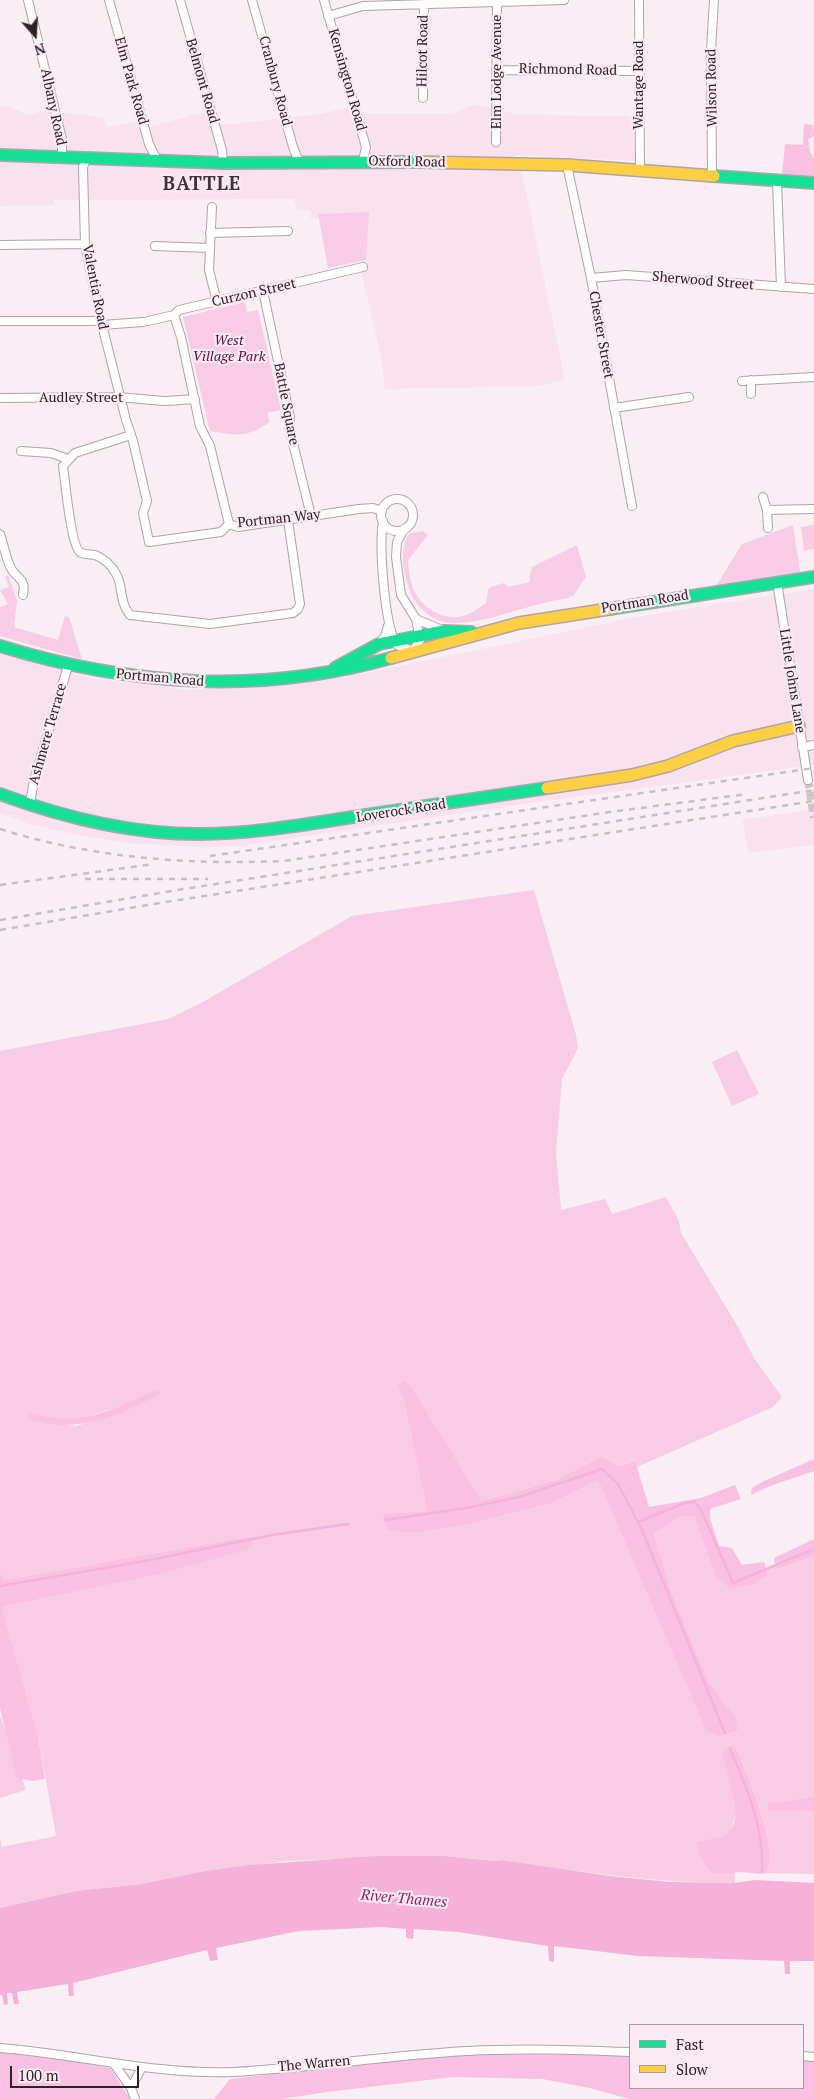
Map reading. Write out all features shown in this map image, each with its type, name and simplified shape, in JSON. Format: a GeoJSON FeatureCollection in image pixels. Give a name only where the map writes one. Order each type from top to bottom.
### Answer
{"type":"FeatureCollection","features":[{"type":"Feature","properties":{"kind":"street","name":"Albany Road"},"geometry":{"type":"LineString","coordinates":[[28,0],[62,139],[62,156]]}},
{"type":"Feature","properties":{"kind":"street","name":"Elm Park Road"},"geometry":{"type":"LineString","coordinates":[[109,0],[149,144],[157,160]]}},
{"type":"Feature","properties":{"kind":"street","name":"Belmont Road"},"geometry":{"type":"LineString","coordinates":[[180,0],[222,150],[222,162]]}},
{"type":"Feature","properties":{"kind":"street","name":"Cranbury Road"},"geometry":{"type":"LineString","coordinates":[[252,0],[293,147],[299,162]]}},
{"type":"Feature","properties":{"kind":"street","name":"Kensington Road"},"geometry":{"type":"LineString","coordinates":[[324,0],[366,147],[364,161]]}},
{"type":"Feature","properties":{"kind":"street"},"geometry":{"type":"LineString","coordinates":[[328,16],[363,6],[400,2],[424,4],[564,0]]}},
{"type":"Feature","properties":{"kind":"street","name":"Wantage Road"},"geometry":{"type":"LineString","coordinates":[[639,0],[640,169]]}},
{"type":"Feature","properties":{"kind":"street","name":"Wilson Road"},"geometry":{"type":"LineString","coordinates":[[712,176],[711,50],[714,0]]}},
{"type":"Feature","properties":{"kind":"street","name":"Elm Lodge Avenue"},"geometry":{"type":"LineString","coordinates":[[496,142],[497,2]]}},
{"type":"Feature","properties":{"kind":"street","name":"Hilcot Road"},"geometry":{"type":"LineString","coordinates":[[423,98],[424,4]]}},
{"type":"Feature","properties":{"kind":"street","name":"Richmond Road"},"geometry":{"type":"LineString","coordinates":[[496,70],[639,71]]}},
{"type":"Feature","properties":{"kind":"street","name":"Oxford Road"},"geometry":{"type":"LineString","coordinates":[[0,155],[222,162],[364,161],[567,165],[814,183]]}},
{"type":"Feature","properties":{"kind":"street","name":"Valentia Road"},"geometry":{"type":"LineString","coordinates":[[87,157],[83,167],[85,244],[101,323],[147,501],[143,514],[149,542]]}},
{"type":"Feature","properties":{"kind":"street","name":"Chester Street"},"geometry":{"type":"LineString","coordinates":[[567,165],[591,278],[632,506]]}},
{"type":"Feature","properties":{"kind":"street"},"geometry":{"type":"LineString","coordinates":[[777,181],[780,287]]}},
{"type":"Feature","properties":{"kind":"street"},"geometry":{"type":"LineString","coordinates":[[212,207],[209,270],[217,302]]}},
{"type":"Feature","properties":{"kind":"street"},"geometry":{"type":"LineString","coordinates":[[210,233],[288,231]]}},
{"type":"Feature","properties":{"kind":"street"},"geometry":{"type":"LineString","coordinates":[[0,245],[85,244]]}},
{"type":"Feature","properties":{"kind":"street"},"geometry":{"type":"LineString","coordinates":[[155,246],[210,248]]}},
{"type":"Feature","properties":{"kind":"street","name":"Curzon Street"},"geometry":{"type":"LineString","coordinates":[[0,321],[101,323],[145,321],[174,315],[179,310],[363,266]]}},
{"type":"Feature","properties":{"kind":"street","name":"Sherwood Street"},"geometry":{"type":"LineString","coordinates":[[591,278],[626,275],[814,289]]}},
{"type":"Feature","properties":{"kind":"street","name":"Battle Square"},"geometry":{"type":"LineString","coordinates":[[263,291],[290,417],[289,427],[311,516]]}},
{"type":"Feature","properties":{"kind":"street"},"geometry":{"type":"LineString","coordinates":[[174,315],[202,431],[210,446],[230,524]]}},
{"type":"Feature","properties":{"kind":"street"},"geometry":{"type":"LineString","coordinates":[[742,381],[814,377]]}},
{"type":"Feature","properties":{"kind":"street"},"geometry":{"type":"LineString","coordinates":[[751,394],[752,380]]}},
{"type":"Feature","properties":{"kind":"street","name":"Audley Street"},"geometry":{"type":"LineString","coordinates":[[0,398],[119,397],[165,401],[195,399]]}},
{"type":"Feature","properties":{"kind":"street"},"geometry":{"type":"LineString","coordinates":[[614,408],[689,397]]}},
{"type":"Feature","properties":{"kind":"street"},"geometry":{"type":"LineString","coordinates":[[131,435],[75,453],[64,466],[72,528],[77,549],[81,553],[95,555],[110,565],[117,575],[123,607],[130,615],[210,624],[293,613],[300,604],[288,520]]}},
{"type":"Feature","properties":{"kind":"street"},"geometry":{"type":"LineString","coordinates":[[21,451],[51,453],[68,459]]}},
{"type":"Feature","properties":{"kind":"street"},"geometry":{"type":"LineString","coordinates":[[763,497],[767,510],[768,528]]}},
{"type":"Feature","properties":{"kind":"street"},"geometry":{"type":"LineString","coordinates":[[400,499],[407,502],[413,515],[410,524],[404,529],[397,542],[398,581],[401,595],[416,619],[420,635],[420,640],[413,652],[395,642],[390,621],[381,557],[383,521],[382,510],[391,500],[400,499]]}},
{"type":"Feature","properties":{"kind":"street","name":"Portman Way"},"geometry":{"type":"LineString","coordinates":[[149,542],[221,532],[230,524],[238,527],[360,509],[374,508],[382,510]]}},
{"type":"Feature","properties":{"kind":"street"},"geometry":{"type":"LineString","coordinates":[[767,510],[814,509]]}},
{"type":"Feature","properties":{"kind":"street"},"geometry":{"type":"LineString","coordinates":[[383,521],[394,530],[404,529]]}},
{"type":"Feature","properties":{"kind":"street"},"geometry":{"type":"LineString","coordinates":[[0,534],[12,570],[20,576],[24,587],[23,595]]}},
{"type":"Feature","properties":{"kind":"street","name":"Portman Road"},"geometry":{"type":"LineString","coordinates":[[0,646],[68,666],[137,678],[190,682],[266,681],[358,667],[452,641],[477,632],[588,611],[814,577]]}},
{"type":"Feature","properties":{"kind":"street","name":"Little Johns Lane"},"geometry":{"type":"LineString","coordinates":[[777,582],[808,780]]}},
{"type":"Feature","properties":{"kind":"street"},"geometry":{"type":"LineString","coordinates":[[416,619],[444,630]]}},
{"type":"Feature","properties":{"kind":"street"},"geometry":{"type":"LineString","coordinates":[[379,644],[385,636],[390,621]]}},
{"type":"Feature","properties":{"kind":"street","name":"Portman Road"},"geometry":{"type":"LineString","coordinates":[[324,672],[379,644],[444,630],[477,632]]}},
{"type":"Feature","properties":{"kind":"street","name":"Ashmere Terrace"},"geometry":{"type":"LineString","coordinates":[[30,803],[34,780],[68,666]]}},
{"type":"Feature","properties":{"kind":"street","name":"Loverock Road"},"geometry":{"type":"LineString","coordinates":[[0,794],[17,801],[30,803],[39,808],[126,827],[197,834],[249,833],[632,775],[668,766],[732,741],[799,726]]}},
{"type":"Feature","properties":{"kind":"street"},"geometry":{"type":"LineString","coordinates":[[802,746],[814,745]]}},
{"type":"Feature","properties":{"kind":"street","name":"The Warren"},"geometry":{"type":"LineString","coordinates":[[0,2048],[46,2052],[114,2064],[169,2070],[233,2072],[468,2050],[629,2052]]}},
{"type":"Feature","properties":{"kind":"street"},"geometry":{"type":"LineString","coordinates":[[114,2064],[131,2088],[135,2099]]}},
{"type":"Feature","properties":{"kind":"street"},"geometry":{"type":"LineString","coordinates":[[131,2088],[142,2067]]}},
{"type":"Feature","properties":{"kind":"shaded area"},"geometry":{"type":"Polygon","coordinates":[[[473,105],[493,107],[516,115],[638,116],[637,161],[515,155],[522,173],[565,380],[537,386],[385,389],[381,356],[361,271],[365,216],[311,219],[310,210],[298,210],[294,199],[54,200],[54,205],[0,206],[0,108],[9,106],[27,115],[47,110],[104,118],[107,127],[138,122],[148,127],[202,113],[223,125],[321,114],[348,107],[364,114],[452,114],[473,105]]]}},
{"type":"Feature","properties":{"kind":"shaded area"},"geometry":{"type":"Polygon","coordinates":[[[804,124],[813,125],[814,136],[808,139],[810,152],[814,159],[814,177],[782,176],[785,144],[803,145],[804,124]]]}},
{"type":"Feature","properties":{"kind":"shaded area"},"geometry":{"type":"Polygon","coordinates":[[[814,589],[814,765],[538,802],[239,846],[200,847],[126,843],[29,824],[0,813],[0,651],[88,678],[186,690],[341,678],[637,617],[814,589]]]}},
{"type":"Feature","properties":{"kind":"shaded area"},"geometry":{"type":"Polygon","coordinates":[[[814,809],[814,845],[749,853],[742,820],[814,809]]]}},
{"type":"Feature","properties":{"kind":"shaded area"},"geometry":{"type":"Polygon","coordinates":[[[404,1381],[412,1388],[482,1501],[556,1480],[602,1456],[618,1466],[635,1461],[649,1507],[701,1498],[735,1485],[741,1499],[710,1509],[710,1518],[719,1546],[732,1548],[742,1565],[764,1562],[768,1575],[752,1585],[730,1588],[716,1578],[694,1516],[680,1517],[654,1534],[670,1588],[709,1682],[736,1718],[739,1730],[719,1736],[706,1731],[598,1480],[552,1503],[470,1524],[414,1533],[387,1531],[383,1514],[427,1511],[404,1401],[398,1385],[404,1381]]]}},
{"type":"Feature","properties":{"kind":"shaded area"},"geometry":{"type":"Polygon","coordinates":[[[158,1390],[160,1394],[144,1402],[96,1421],[63,1425],[29,1419],[29,1412],[47,1417],[64,1418],[80,1418],[95,1415],[158,1390]]]}},
{"type":"Feature","properties":{"kind":"shaded area"},"geometry":{"type":"Polygon","coordinates":[[[814,1459],[814,1471],[770,1486],[751,1495],[752,1488],[764,1481],[814,1459]]]}},
{"type":"Feature","properties":{"kind":"shaded area"},"geometry":{"type":"Polygon","coordinates":[[[252,1536],[252,1548],[157,1575],[2,1607],[38,1736],[45,1779],[32,1781],[17,1778],[0,1708],[0,1571],[4,1580],[252,1536]]]}},
{"type":"Feature","properties":{"kind":"shaded area"},"geometry":{"type":"Polygon","coordinates":[[[814,1539],[814,1556],[776,1570],[774,1558],[814,1539]]]}},
{"type":"Feature","properties":{"kind":"shaded area"},"geometry":{"type":"Polygon","coordinates":[[[733,1745],[738,1752],[748,1777],[767,1833],[770,1850],[769,1864],[764,1874],[741,1872],[715,1874],[708,1868],[698,1847],[697,1842],[723,1836],[731,1829],[735,1820],[733,1796],[723,1750],[733,1745]]]}},
{"type":"Feature","properties":{"kind":"shaded area"},"geometry":{"type":"Polygon","coordinates":[[[814,1797],[814,1810],[769,1811],[767,1804],[814,1797]]]}},
{"type":"Feature","properties":{"kind":"shaded area"},"geometry":{"type":"Polygon","coordinates":[[[0,2052],[41,2055],[110,2068],[128,2096],[132,2099],[0,2099],[0,2052]]]}},
{"type":"Feature","properties":{"kind":"shaded area"},"geometry":{"type":"Polygon","coordinates":[[[629,2054],[629,2089],[804,2089],[804,2057],[814,2058],[814,2099],[629,2099],[590,2088],[542,2079],[453,2077],[281,2099],[214,2099],[230,2079],[390,2061],[469,2055],[629,2054]]]}},
{"type":"Feature","properties":{"kind":"green space"},"geometry":{"type":"Polygon","coordinates":[[[369,212],[366,260],[328,268],[318,214],[369,212]]]}},
{"type":"Feature","properties":{"kind":"green space","name":"West Village Park"},"geometry":{"type":"Polygon","coordinates":[[[245,302],[247,312],[258,310],[281,410],[267,413],[270,422],[254,431],[234,434],[210,431],[183,317],[245,302]]]}},
{"type":"Feature","properties":{"kind":"green space"},"geometry":{"type":"Polygon","coordinates":[[[793,525],[800,572],[716,586],[742,544],[793,525]]]}},
{"type":"Feature","properties":{"kind":"green space"},"geometry":{"type":"Polygon","coordinates":[[[814,525],[814,549],[804,551],[801,527],[814,525]]]}},
{"type":"Feature","properties":{"kind":"green space"},"geometry":{"type":"Polygon","coordinates":[[[423,531],[428,535],[408,560],[411,582],[423,604],[434,612],[446,616],[462,616],[476,610],[486,603],[490,588],[504,583],[508,587],[530,582],[532,567],[577,545],[586,577],[573,596],[564,599],[479,620],[444,622],[430,616],[418,605],[410,592],[405,572],[403,553],[409,534],[423,531]]]}},
{"type":"Feature","properties":{"kind":"green space"},"geometry":{"type":"Polygon","coordinates":[[[8,575],[17,600],[14,627],[58,640],[65,616],[69,617],[82,659],[0,636],[0,607],[8,604],[0,590],[9,587],[5,577],[8,575]]]}},
{"type":"Feature","properties":{"kind":"green space"},"geometry":{"type":"Polygon","coordinates":[[[534,890],[576,1035],[578,1048],[562,1079],[556,1153],[561,1210],[605,1199],[612,1214],[666,1197],[679,1221],[681,1233],[738,1327],[754,1358],[782,1397],[773,1407],[637,1467],[634,1461],[618,1466],[602,1456],[556,1480],[482,1501],[412,1388],[404,1382],[399,1385],[427,1511],[384,1514],[387,1531],[414,1533],[470,1524],[552,1503],[598,1480],[706,1731],[719,1736],[739,1730],[736,1718],[709,1682],[670,1588],[654,1534],[680,1517],[694,1516],[716,1578],[768,1575],[767,1570],[776,1566],[777,1570],[814,1556],[814,1874],[764,1873],[769,1863],[766,1832],[755,1795],[738,1752],[733,1745],[734,1795],[737,1810],[732,1826],[735,1883],[647,1879],[588,1873],[501,1860],[413,1856],[286,1861],[199,1872],[142,1884],[76,1891],[0,1908],[0,1837],[2,1847],[56,1836],[38,1736],[2,1607],[157,1575],[252,1547],[252,1536],[4,1580],[0,1571],[0,1051],[168,1019],[201,1003],[352,916],[534,890]],[[160,1394],[79,1419],[47,1418],[29,1412],[29,1419],[76,1426],[105,1418],[160,1394]]]}},
{"type":"Feature","properties":{"kind":"green space"},"geometry":{"type":"Polygon","coordinates":[[[737,1050],[759,1094],[732,1106],[712,1062],[737,1050]]]}},
{"type":"Feature","properties":{"kind":"green space"},"geometry":{"type":"Polygon","coordinates":[[[0,1715],[26,1790],[0,1798],[0,1715]]]}},
{"type":"Feature","properties":{"kind":"water","name":"River Thames"},"geometry":{"type":"Polygon","coordinates":[[[378,1856],[444,1856],[501,1860],[610,1876],[670,1882],[735,1883],[755,1880],[814,1883],[814,1961],[790,1961],[790,1974],[785,1974],[784,1961],[638,1956],[554,1946],[554,1962],[549,1961],[548,1946],[458,1932],[414,1929],[413,1939],[406,1938],[406,1929],[382,1927],[299,1931],[216,1948],[218,1960],[210,1961],[207,1950],[73,1983],[74,1996],[69,1996],[68,1984],[17,1992],[19,2004],[14,2004],[12,1993],[7,1993],[8,2004],[4,2005],[2,1995],[0,1995],[0,1908],[76,1891],[142,1884],[199,1872],[249,1865],[378,1856]]]}},
{"type":"Feature","properties":{"kind":"waterway"},"geometry":{"type":"LineString","coordinates":[[385,1520],[472,1507],[519,1497],[602,1469],[618,1484],[642,1530],[725,1733]]}},
{"type":"Feature","properties":{"kind":"waterway"},"geometry":{"type":"LineString","coordinates":[[638,1522],[685,1503],[695,1502],[701,1510],[733,1583],[814,1549]]}},
{"type":"Feature","properties":{"kind":"waterway"},"geometry":{"type":"LineString","coordinates":[[0,1586],[145,1561],[272,1535],[348,1524]]}},
{"type":"Feature","properties":{"kind":"waterway"},"geometry":{"type":"LineString","coordinates":[[730,1749],[748,1793],[757,1823],[762,1855],[762,1871]]}},
{"type":"Feature","properties":{"kind":"tunnel"},"geometry":{"type":"LineString","coordinates":[[808,780],[814,818]]}},
{"type":"Feature","properties":{"kind":"railway"},"geometry":{"type":"LineString","coordinates":[[210,856],[814,768]]}},
{"type":"Feature","properties":{"kind":"railway"},"geometry":{"type":"LineString","coordinates":[[0,920],[165,892],[814,790]]}},
{"type":"Feature","properties":{"kind":"railway"},"geometry":{"type":"LineString","coordinates":[[0,829],[70,847],[140,857],[212,862],[284,861],[610,812],[747,794]]}},
{"type":"Feature","properties":{"kind":"railway"},"geometry":{"type":"LineString","coordinates":[[0,930],[166,902],[814,801]]}},
{"type":"Feature","properties":{"kind":"railway"},"geometry":{"type":"LineString","coordinates":[[0,885],[154,864]]}},
{"type":"Feature","properties":{"kind":"railway"},"geometry":{"type":"LineString","coordinates":[[85,879],[208,879]]}},
{"type":"Feature","properties":{"kind":"traffic: fast"},"geometry":{"type":"LineString","coordinates":[[0,155],[223,163],[419,162]]}},
{"type":"Feature","properties":{"kind":"traffic: fast"},"geometry":{"type":"LineString","coordinates":[[714,176],[814,183]]}},
{"type":"Feature","properties":{"kind":"traffic: fast"},"geometry":{"type":"LineString","coordinates":[[609,609],[814,577]]}},
{"type":"Feature","properties":{"kind":"traffic: fast"},"geometry":{"type":"LineString","coordinates":[[335,668],[379,644],[444,631],[471,632]]}},
{"type":"Feature","properties":{"kind":"traffic: fast"},"geometry":{"type":"LineString","coordinates":[[0,646],[49,660],[97,670],[195,681],[244,681],[292,677],[342,670],[391,658]]}},
{"type":"Feature","properties":{"kind":"traffic: fast"},"geometry":{"type":"LineString","coordinates":[[0,794],[48,810],[98,823],[148,831],[199,834],[276,829],[547,788]]}},
{"type":"Feature","properties":{"kind":"traffic: slow"},"geometry":{"type":"LineString","coordinates":[[419,162],[567,165],[714,176]]}},
{"type":"Feature","properties":{"kind":"traffic: slow"},"geometry":{"type":"LineString","coordinates":[[391,658],[519,623],[609,609]]}},
{"type":"Feature","properties":{"kind":"traffic: slow"},"geometry":{"type":"LineString","coordinates":[[547,788],[632,775],[668,766],[733,741],[799,726]]}},
{"type":"Feature","properties":{"kind":"district","name":"BATTLE"},"geometry":{"type":"Point","coordinates":[202,185]}}]}
